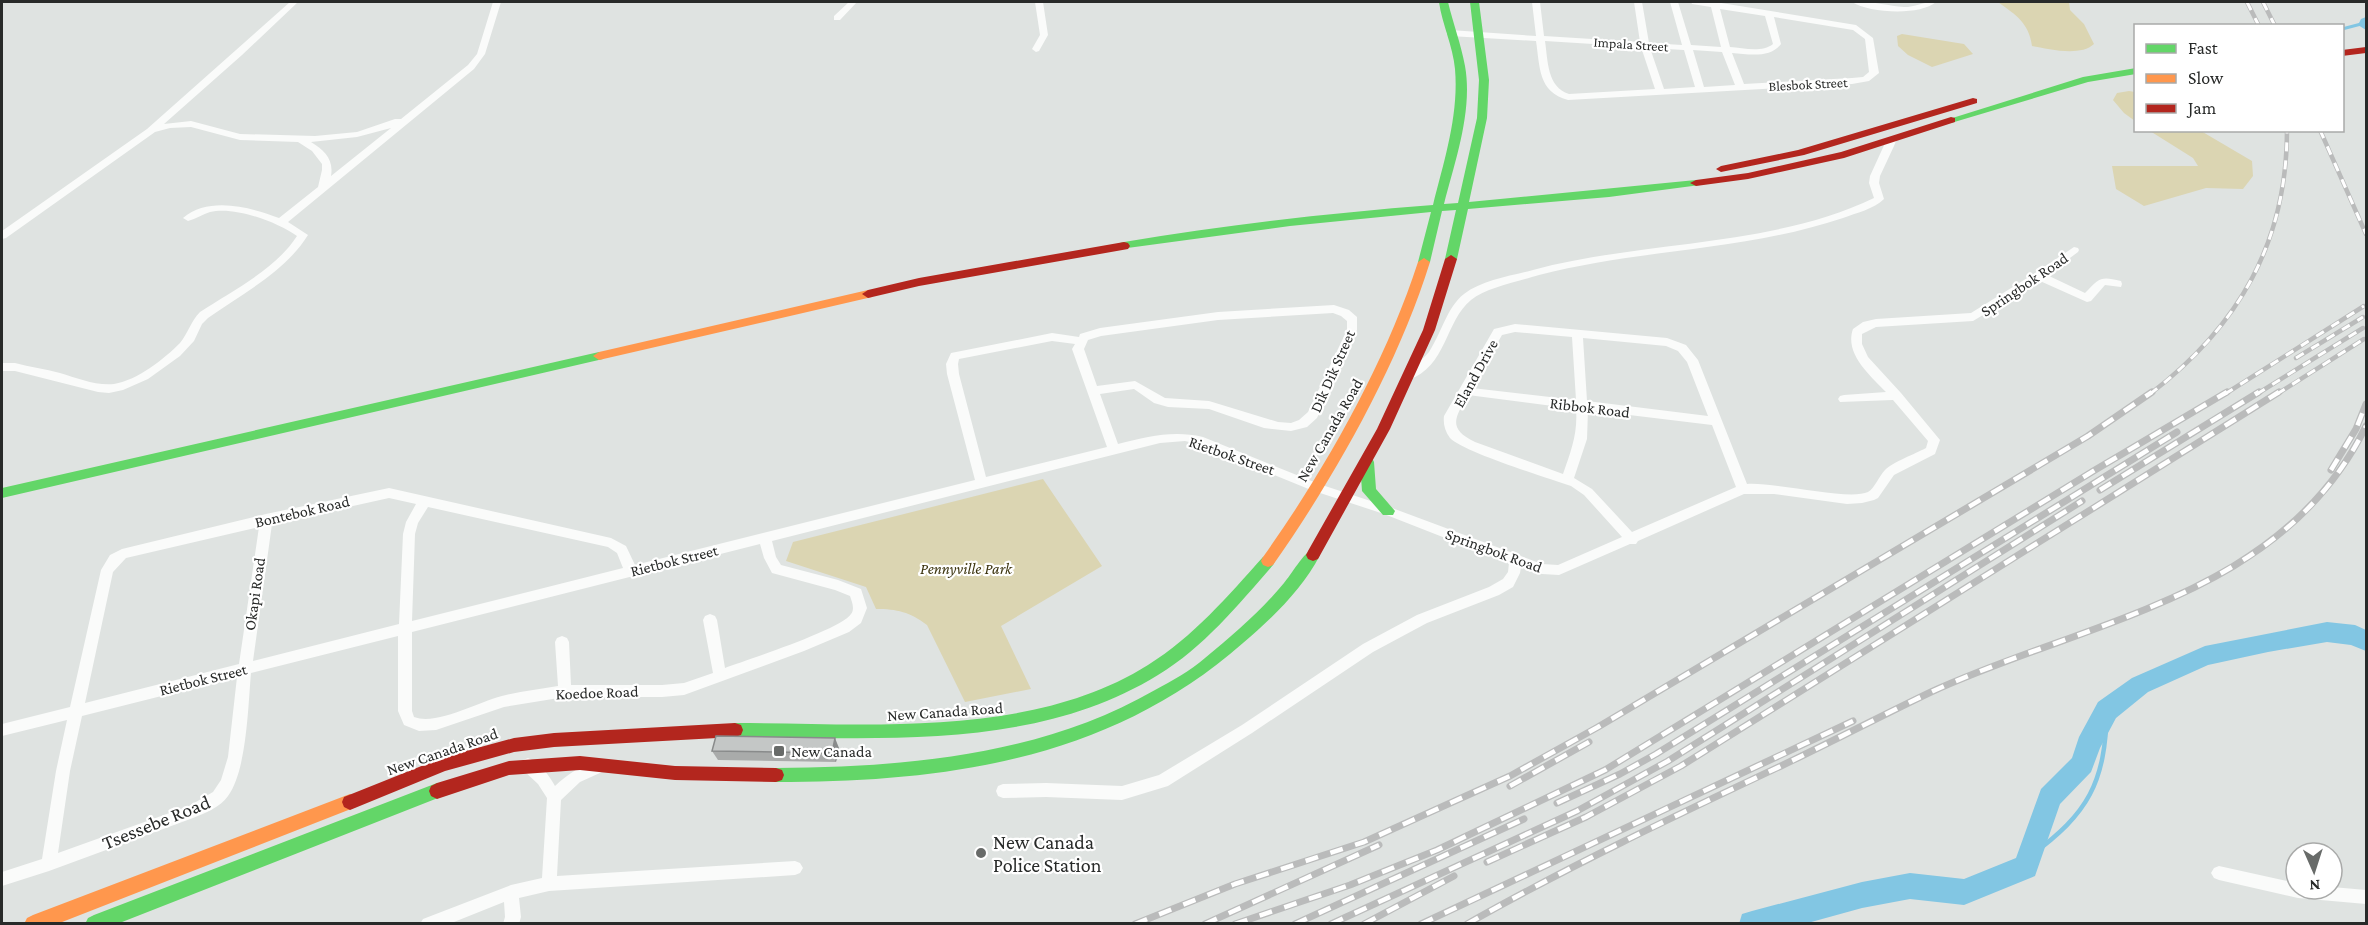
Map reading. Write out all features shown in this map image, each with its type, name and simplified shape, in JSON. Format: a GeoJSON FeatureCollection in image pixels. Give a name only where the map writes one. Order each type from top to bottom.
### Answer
{"type":"FeatureCollection","features":[{"type":"Feature","properties":{"kind":"main road","name":"New Canada Road"},"geometry":{"type":"LineString","coordinates":[[33,924],[417,776],[507,746],[566,739],[738,730],[906,732],[961,730],[1014,723],[1071,709],[1148,675],[1185,650],[1210,629],[1251,584],[1288,533],[1380,375],[1414,293],[1425,257],[1451,156],[1459,112],[1461,79],[1443,2]]}},
{"type":"Feature","properties":{"kind":"main road"},"geometry":{"type":"LineString","coordinates":[[94,924],[428,794],[491,772],[528,765],[571,763],[704,774],[868,773],[987,758],[1081,733],[1166,693],[1197,673],[1246,634],[1286,593],[1307,565],[1332,524],[1343,496],[1368,456],[1408,375],[1436,309],[1454,248],[1475,156],[1484,95],[1474,2]]}},
{"type":"Feature","properties":{"kind":"main road"},"geometry":{"type":"LineString","coordinates":[[2344,45],[2363,47]]}},
{"type":"Feature","properties":{"kind":"main road"},"geometry":{"type":"LineString","coordinates":[[2344,53],[2363,47]]}},
{"type":"Feature","properties":{"kind":"main road"},"geometry":{"type":"LineString","coordinates":[[2,482],[756,308],[976,261],[1247,217],[1380,202],[1604,183],[1712,171],[1800,153],[2082,70],[2134,62]]}},
{"type":"Feature","properties":{"kind":"main road"},"geometry":{"type":"LineString","coordinates":[[2,493],[757,318],[1012,264],[1158,239],[1299,220],[1691,185],[1805,164],[1891,141],[2035,93],[2087,79],[2134,71]]}},
{"type":"Feature","properties":{"kind":"main road"},"geometry":{"type":"LineString","coordinates":[[1368,456],[1367,489],[1372,498],[1388,511]]}},
{"type":"Feature","properties":{"kind":"street"},"geometry":{"type":"LineString","coordinates":[[2,236],[150,131],[294,2]]}},
{"type":"Feature","properties":{"kind":"street"},"geometry":{"type":"LineString","coordinates":[[282,221],[458,79],[481,54],[497,2]]}},
{"type":"Feature","properties":{"kind":"street"},"geometry":{"type":"LineString","coordinates":[[837,18],[853,2]]}},
{"type":"Feature","properties":{"kind":"street"},"geometry":{"type":"LineString","coordinates":[[1036,49],[1044,35],[1039,2]]}},
{"type":"Feature","properties":{"kind":"street"},"geometry":{"type":"LineString","coordinates":[[1536,2],[1540,38]]}},
{"type":"Feature","properties":{"kind":"street"},"geometry":{"type":"LineString","coordinates":[[1638,2],[1645,45],[1660,92]]}},
{"type":"Feature","properties":{"kind":"street"},"geometry":{"type":"LineString","coordinates":[[1674,2],[1700,90]]}},
{"type":"Feature","properties":{"kind":"street","name":"Blesbok Street"},"geometry":{"type":"LineString","coordinates":[[1540,38],[1551,87],[1559,94],[1573,97],[1851,81],[1871,77],[1874,73],[1870,39],[1860,30],[1695,2]]}},
{"type":"Feature","properties":{"kind":"street"},"geometry":{"type":"LineString","coordinates":[[1856,2],[1911,8],[1926,6],[1932,2]]}},
{"type":"Feature","properties":{"kind":"street"},"geometry":{"type":"LineString","coordinates":[[1715,5],[1726,50],[1740,87]]}},
{"type":"Feature","properties":{"kind":"street","name":"Impala Street"},"geometry":{"type":"LineString","coordinates":[[1450,33],[1761,52],[1773,49],[1777,39],[1768,13]]}},
{"type":"Feature","properties":{"kind":"street"},"geometry":{"type":"LineString","coordinates":[[150,131],[181,122],[194,123],[242,138],[328,140],[372,132],[415,112]]}},
{"type":"Feature","properties":{"kind":"street"},"geometry":{"type":"LineString","coordinates":[[299,139],[322,154],[326,161],[328,169],[320,190]]}},
{"type":"Feature","properties":{"kind":"street"},"geometry":{"type":"LineString","coordinates":[[1408,375],[1420,370],[1432,358],[1458,309],[1472,293],[1527,274],[1598,259],[1779,232],[1862,208],[1879,199],[1874,186],[1875,174],[1889,151],[1891,141]]}},
{"type":"Feature","properties":{"kind":"street"},"geometry":{"type":"LineString","coordinates":[[2,368],[15,367],[96,388],[115,388],[126,385],[150,372],[176,353],[190,337],[194,326],[202,316],[221,305],[293,250],[303,235],[282,221],[223,209],[210,209],[188,218]]}},
{"type":"Feature","properties":{"kind":"street","name":"Springbok Road"},"geometry":{"type":"LineString","coordinates":[[1343,496],[1542,569],[1559,570],[1632,540],[1743,489],[1761,488],[1855,498],[1869,497],[1874,495],[1890,472],[1931,451],[1934,440],[1860,354],[1855,340],[1859,330],[1876,323],[1973,318],[2039,276],[2074,250]]}},
{"type":"Feature","properties":{"kind":"street"},"geometry":{"type":"LineString","coordinates":[[2039,276],[2087,298],[2103,281],[2117,284]]}},
{"type":"Feature","properties":{"kind":"street","name":"Dik Dik Street"},"geometry":{"type":"LineString","coordinates":[[1080,341],[1100,332],[1239,314],[1334,309],[1345,313],[1353,320],[1352,330],[1313,415],[1299,427],[1276,427],[1207,405],[1162,401],[1135,385],[1094,391]]}},
{"type":"Feature","properties":{"kind":"street","name":"Eland Drive"},"geometry":{"type":"LineString","coordinates":[[1632,540],[1588,492],[1567,479],[1482,449],[1456,436],[1450,427],[1449,419],[1495,336],[1503,330],[1515,328],[1667,342],[1682,348],[1692,360],[1743,489]]}},
{"type":"Feature","properties":{"kind":"street"},"geometry":{"type":"LineString","coordinates":[[1567,479],[1581,439],[1583,424],[1576,334]]}},
{"type":"Feature","properties":{"kind":"street"},"geometry":{"type":"LineString","coordinates":[[982,483],[953,374],[952,363],[955,356],[1057,336],[1080,341],[1078,349],[1080,357],[1114,450]]}},
{"type":"Feature","properties":{"kind":"street","name":"Ribbok Road"},"geometry":{"type":"LineString","coordinates":[[1466,392],[1715,421]]}},
{"type":"Feature","properties":{"kind":"street"},"geometry":{"type":"LineString","coordinates":[[1844,399],[1897,396]]}},
{"type":"Feature","properties":{"kind":"street","name":"Rietbok Street"},"geometry":{"type":"LineString","coordinates":[[2,730],[631,570],[1160,439],[1192,438],[1343,496]]}},
{"type":"Feature","properties":{"kind":"street","name":"Bontebok Road"},"geometry":{"type":"LineString","coordinates":[[49,864],[54,824],[76,711],[107,570],[115,559],[126,552],[382,494],[402,495],[611,543],[622,550],[631,570]]}},
{"type":"Feature","properties":{"kind":"street","name":"Koedoe Road"},"geometry":{"type":"LineString","coordinates":[[425,500],[412,522],[409,534],[405,627],[406,718],[413,724],[419,725],[436,724],[504,701],[565,691],[676,690],[720,676],[852,623],[858,614],[859,600],[854,591],[777,569],[770,558],[765,537]]}},
{"type":"Feature","properties":{"kind":"street","name":"Okapi Road"},"geometry":{"type":"LineString","coordinates":[[244,668],[266,519]]}},
{"type":"Feature","properties":{"kind":"street"},"geometry":{"type":"LineString","coordinates":[[1003,791],[1122,793],[1163,781],[1247,729],[1368,648],[1422,620],[1494,591],[1508,583],[1514,573],[1516,560]]}},
{"type":"Feature","properties":{"kind":"street"},"geometry":{"type":"LineString","coordinates":[[710,620],[720,676]]}},
{"type":"Feature","properties":{"kind":"street"},"geometry":{"type":"LineString","coordinates":[[562,642],[565,691]]}},
{"type":"Feature","properties":{"kind":"street","name":"Tsessebe Road"},"geometry":{"type":"LineString","coordinates":[[2,879],[194,811],[220,795],[229,783],[235,757],[244,668]]}},
{"type":"Feature","properties":{"kind":"street"},"geometry":{"type":"LineString","coordinates":[[528,765],[543,779],[554,797],[549,884]]}},
{"type":"Feature","properties":{"kind":"street"},"geometry":{"type":"LineString","coordinates":[[554,797],[575,777],[603,765]]}},
{"type":"Feature","properties":{"kind":"street"},"geometry":{"type":"LineString","coordinates":[[428,924],[511,892],[549,884],[795,868]]}},
{"type":"Feature","properties":{"kind":"street"},"geometry":{"type":"LineString","coordinates":[[2219,873],[2298,891],[2367,897]]}},
{"type":"Feature","properties":{"kind":"street"},"geometry":{"type":"LineString","coordinates":[[511,892],[513,917],[511,924]]}},
{"type":"Feature","properties":{"kind":"green space"},"geometry":{"type":"Polygon","coordinates":[[[1998,2],[2069,2],[2070,10],[2084,24],[2094,44],[2088,48],[2073,51],[2032,46],[2025,25],[1998,2]]]}},
{"type":"Feature","properties":{"kind":"green space"},"geometry":{"type":"Polygon","coordinates":[[[1902,34],[1964,44],[1973,54],[1932,67],[1908,55],[1898,46],[1897,36],[1902,34]]]}},
{"type":"Feature","properties":{"kind":"green space"},"geometry":{"type":"Polygon","coordinates":[[[2134,92],[2134,120],[2113,100],[2117,93],[2134,92]]]}},
{"type":"Feature","properties":{"kind":"green space"},"geometry":{"type":"Polygon","coordinates":[[[2152,132],[2203,132],[2252,161],[2253,176],[2243,189],[2206,188],[2144,206],[2116,189],[2112,166],[2198,166],[2193,158],[2152,132]]]}},
{"type":"Feature","properties":{"kind":"green space","name":"Pennyville Park"},"geometry":{"type":"Polygon","coordinates":[[[1043,479],[1102,566],[1001,626],[1031,689],[965,702],[927,625],[903,612],[876,609],[866,587],[786,561],[793,542],[1043,479]]]}},
{"type":"Feature","properties":{"kind":"building"},"geometry":{"type":"Polygon","coordinates":[[[716,736],[835,738],[832,753],[712,751],[716,736]]]}},
{"type":"Feature","properties":{"kind":"waterway"},"geometry":{"type":"LineString","coordinates":[[2344,28],[2365,23]]}},
{"type":"Feature","properties":{"kind":"waterway"},"geometry":{"type":"LineString","coordinates":[[1752,924],[1862,895],[1910,886],[1964,892],[2026,867],[2050,797],[2082,764],[2088,745],[2107,710],[2140,685],[2205,656],[2268,642],[2327,632],[2355,635],[2366,641]]}},
{"type":"Feature","properties":{"kind":"waterway"},"geometry":{"type":"LineString","coordinates":[[2355,635],[2366,637]]}},
{"type":"Feature","properties":{"kind":"waterway"},"geometry":{"type":"LineString","coordinates":[[2030,856],[2067,825],[2090,794],[2102,758],[2107,710]]}},
{"type":"Feature","properties":{"kind":"railway"},"geometry":{"type":"LineString","coordinates":[[2247,2],[2258,24]]}},
{"type":"Feature","properties":{"kind":"railway"},"geometry":{"type":"LineString","coordinates":[[2263,2],[2274,24]]}},
{"type":"Feature","properties":{"kind":"railway"},"geometry":{"type":"LineString","coordinates":[[2150,394],[2209,340],[2232,310],[2252,278],[2267,245],[2278,209],[2285,171],[2287,132]]}},
{"type":"Feature","properties":{"kind":"railway"},"geometry":{"type":"LineString","coordinates":[[2321,132],[2366,234]]}},
{"type":"Feature","properties":{"kind":"railway"},"geometry":{"type":"LineString","coordinates":[[2225,394],[2364,306]]}},
{"type":"Feature","properties":{"kind":"railway"},"geometry":{"type":"LineString","coordinates":[[2296,358],[2363,317]]}},
{"type":"Feature","properties":{"kind":"railway"},"geometry":{"type":"LineString","coordinates":[[2257,394],[2363,328]]}},
{"type":"Feature","properties":{"kind":"railway"},"geometry":{"type":"LineString","coordinates":[[2277,394],[2364,339]]}},
{"type":"Feature","properties":{"kind":"railway"},"geometry":{"type":"LineString","coordinates":[[1135,924],[1235,884],[1364,842],[1510,776],[1598,727],[2088,436],[2152,392]]}},
{"type":"Feature","properties":{"kind":"railway"},"geometry":{"type":"LineString","coordinates":[[1235,924],[1350,885],[1437,850],[1605,770],[2095,470],[2227,392]]}},
{"type":"Feature","properties":{"kind":"railway"},"geometry":{"type":"LineString","coordinates":[[2100,490],[2259,392]]}},
{"type":"Feature","properties":{"kind":"railway"},"geometry":{"type":"LineString","coordinates":[[1487,862],[1586,817],[1681,766],[2279,392]]}},
{"type":"Feature","properties":{"kind":"railway"},"geometry":{"type":"LineString","coordinates":[[2331,470],[2356,429],[2366,404]]}},
{"type":"Feature","properties":{"kind":"railway"},"geometry":{"type":"LineString","coordinates":[[1467,924],[1622,842],[1931,692],[2176,596],[2233,566],[2285,530],[2330,484],[2366,426]]}},
{"type":"Feature","properties":{"kind":"railway"},"geometry":{"type":"LineString","coordinates":[[1557,803],[1620,774],[1656,754],[2177,432]]}},
{"type":"Feature","properties":{"kind":"railway"},"geometry":{"type":"LineString","coordinates":[[1331,924],[1577,811],[1668,761],[2082,501]]}},
{"type":"Feature","properties":{"kind":"railway"},"geometry":{"type":"LineString","coordinates":[[1421,924],[1853,721]]}},
{"type":"Feature","properties":{"kind":"railway"},"geometry":{"type":"LineString","coordinates":[[1510,786],[1589,742]]}},
{"type":"Feature","properties":{"kind":"railway"},"geometry":{"type":"LineString","coordinates":[[1295,924],[1524,819]]}},
{"type":"Feature","properties":{"kind":"railway"},"geometry":{"type":"LineString","coordinates":[[1205,924],[1379,845]]}},
{"type":"Feature","properties":{"kind":"railway"},"geometry":{"type":"LineString","coordinates":[[1364,924],[1454,876]]}},
{"type":"Feature","properties":{"kind":"traffic: fast"},"geometry":{"type":"LineString","coordinates":[[1424,262],[1454,143],[1460,103],[1460,67],[1443,2]]}},
{"type":"Feature","properties":{"kind":"traffic: fast"},"geometry":{"type":"LineString","coordinates":[[1451,259],[1482,118],[1484,80],[1474,2]]}},
{"type":"Feature","properties":{"kind":"traffic: fast"},"geometry":{"type":"LineString","coordinates":[[1951,120],[2087,79],[2134,71]]}},
{"type":"Feature","properties":{"kind":"traffic: fast"},"geometry":{"type":"LineString","coordinates":[[1124,246],[1290,222],[1565,198],[1696,183]]}},
{"type":"Feature","properties":{"kind":"traffic: fast"},"geometry":{"type":"LineString","coordinates":[[2,493],[599,356]]}},
{"type":"Feature","properties":{"kind":"traffic: fast"},"geometry":{"type":"LineString","coordinates":[[1367,462],[1369,491],[1388,511]]}},
{"type":"Feature","properties":{"kind":"traffic: fast"},"geometry":{"type":"LineString","coordinates":[[776,775],[851,774],[931,767],[1010,754],[1097,727],[1154,699],[1205,667],[1277,602],[1313,555]]}},
{"type":"Feature","properties":{"kind":"traffic: fast"},"geometry":{"type":"LineString","coordinates":[[735,730],[889,730],[960,727],[1027,718],[1092,700],[1153,670],[1212,625],[1268,561]]}},
{"type":"Feature","properties":{"kind":"traffic: fast"},"geometry":{"type":"LineString","coordinates":[[94,924],[437,791]]}},
{"type":"Feature","properties":{"kind":"traffic: slow"},"geometry":{"type":"LineString","coordinates":[[1268,561],[1314,489],[1376,379],[1408,310],[1424,262]]}},
{"type":"Feature","properties":{"kind":"traffic: slow"},"geometry":{"type":"LineString","coordinates":[[599,356],[868,294]]}},
{"type":"Feature","properties":{"kind":"traffic: slow"},"geometry":{"type":"LineString","coordinates":[[33,924],[350,802]]}},
{"type":"Feature","properties":{"kind":"traffic: jam"},"geometry":{"type":"LineString","coordinates":[[2344,53],[2366,50]]}},
{"type":"Feature","properties":{"kind":"traffic: jam"},"geometry":{"type":"LineString","coordinates":[[1721,169],[1800,153],[1973,101]]}},
{"type":"Feature","properties":{"kind":"traffic: jam"},"geometry":{"type":"LineString","coordinates":[[1696,183],[1748,176],[1844,155],[1951,120]]}},
{"type":"Feature","properties":{"kind":"traffic: jam"},"geometry":{"type":"LineString","coordinates":[[868,294],[919,282],[1124,246]]}},
{"type":"Feature","properties":{"kind":"traffic: jam"},"geometry":{"type":"LineString","coordinates":[[1313,555],[1383,429],[1429,330],[1451,259]]}},
{"type":"Feature","properties":{"kind":"traffic: jam"},"geometry":{"type":"LineString","coordinates":[[350,802],[444,764],[514,745],[554,740],[735,730]]}},
{"type":"Feature","properties":{"kind":"traffic: jam"},"geometry":{"type":"LineString","coordinates":[[437,791],[509,768],[580,763],[675,773],[776,775]]}},
{"type":"Feature","properties":{"kind":"place","name":"New Canada"},"geometry":{"type":"Point","coordinates":[779,751]}},
{"type":"Feature","properties":{"kind":"place","name":"New Canada Police Station"},"geometry":{"type":"Point","coordinates":[981,853]}}]}
